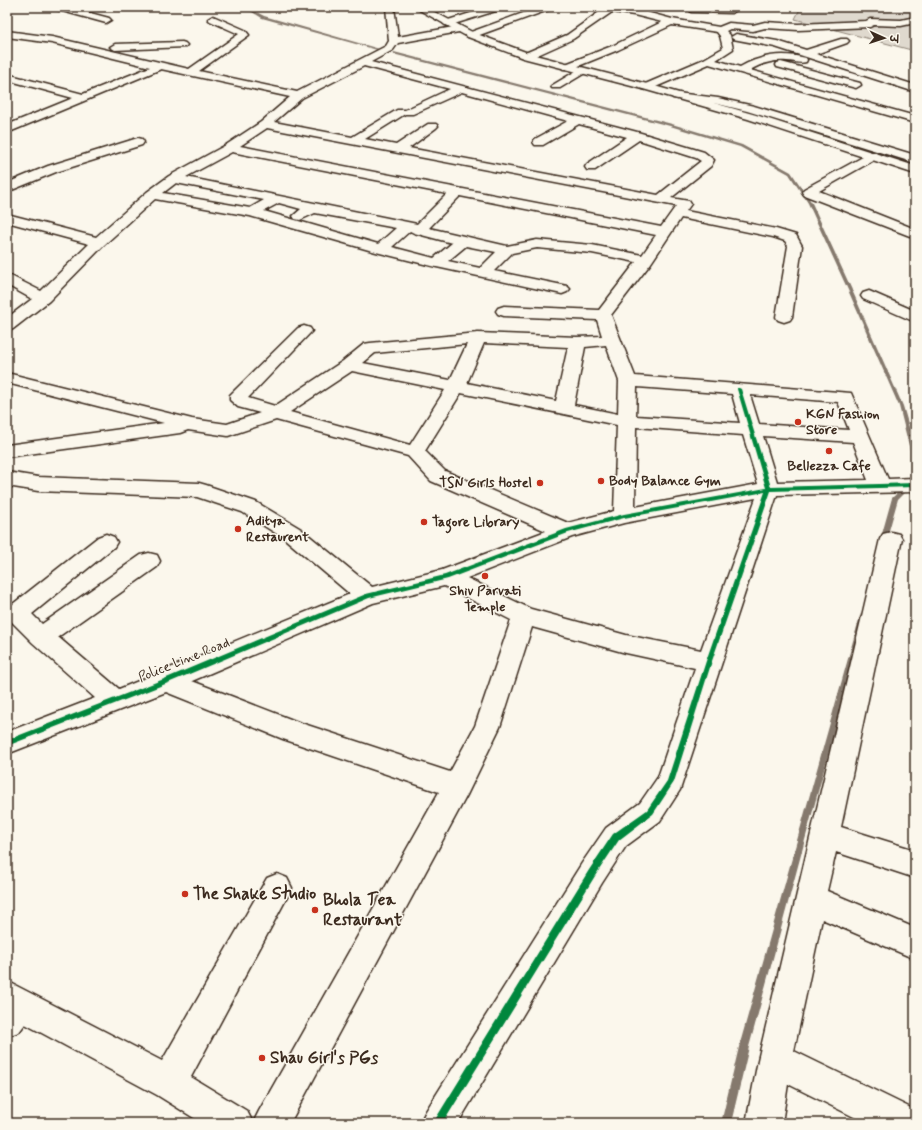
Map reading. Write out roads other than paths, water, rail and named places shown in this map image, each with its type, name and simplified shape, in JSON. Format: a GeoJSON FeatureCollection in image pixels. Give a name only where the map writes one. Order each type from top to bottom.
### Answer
{"type":"FeatureCollection","features":[{"type":"Feature","properties":{"kind":"street"},"geometry":{"type":"LineString","coordinates":[[58,7],[106,20]]}},
{"type":"Feature","properties":{"kind":"street"},"geometry":{"type":"LineString","coordinates":[[7,326],[44,298],[99,242],[152,195],[174,179],[230,148],[265,124],[298,96],[390,48],[394,41],[390,7]]}},
{"type":"Feature","properties":{"kind":"street"},"geometry":{"type":"LineString","coordinates":[[420,7],[471,35],[527,56],[647,87],[752,117],[915,170]]}},
{"type":"Feature","properties":{"kind":"street"},"geometry":{"type":"LineString","coordinates":[[448,23],[499,7]]}},
{"type":"Feature","properties":{"kind":"street"},"geometry":{"type":"LineString","coordinates":[[471,35],[548,7]]}},
{"type":"Feature","properties":{"kind":"street"},"geometry":{"type":"LineString","coordinates":[[598,7],[636,10],[671,22],[703,27],[723,33],[777,44],[915,89]]}},
{"type":"Feature","properties":{"kind":"street"},"geometry":{"type":"LineString","coordinates":[[527,56],[570,37],[610,9]]}},
{"type":"Feature","properties":{"kind":"street"},"geometry":{"type":"LineString","coordinates":[[691,9],[732,10]]}},
{"type":"Feature","properties":{"kind":"street"},"geometry":{"type":"LineString","coordinates":[[691,9],[703,27]]}},
{"type":"Feature","properties":{"kind":"street"},"geometry":{"type":"LineString","coordinates":[[190,73],[244,35],[242,32],[213,19]]}},
{"type":"Feature","properties":{"kind":"street"},"geometry":{"type":"LineString","coordinates":[[723,33],[729,26],[753,28],[765,25],[830,26],[843,24],[870,24],[870,22],[901,23],[915,20]]}},
{"type":"Feature","properties":{"kind":"street"},"geometry":{"type":"LineString","coordinates":[[567,67],[615,48],[671,22]]}},
{"type":"Feature","properties":{"kind":"street"},"geometry":{"type":"LineString","coordinates":[[394,41],[459,29]]}},
{"type":"Feature","properties":{"kind":"street"},"geometry":{"type":"LineString","coordinates":[[647,87],[708,61],[728,49],[723,33]]}},
{"type":"Feature","properties":{"kind":"street"},"geometry":{"type":"LineString","coordinates":[[7,34],[52,40],[190,73],[298,96]]}},
{"type":"Feature","properties":{"kind":"street"},"geometry":{"type":"LineString","coordinates":[[570,37],[585,40]]}},
{"type":"Feature","properties":{"kind":"street"},"geometry":{"type":"LineString","coordinates":[[808,53],[844,41]]}},
{"type":"Feature","properties":{"kind":"street"},"geometry":{"type":"LineString","coordinates":[[600,44],[615,48]]}},
{"type":"Feature","properties":{"kind":"street"},"geometry":{"type":"LineString","coordinates":[[79,46],[182,45]]}},
{"type":"Feature","properties":{"kind":"street"},"geometry":{"type":"LineString","coordinates":[[742,70],[760,60],[784,57],[871,75],[915,79]]}},
{"type":"Feature","properties":{"kind":"street"},"geometry":{"type":"LineString","coordinates":[[760,60],[856,85]]}},
{"type":"Feature","properties":{"kind":"street"},"geometry":{"type":"LineString","coordinates":[[708,61],[915,120]]}},
{"type":"Feature","properties":{"kind":"street"},"geometry":{"type":"LineString","coordinates":[[361,62],[637,136],[700,155],[708,160],[707,163],[661,199]]}},
{"type":"Feature","properties":{"kind":"street"},"geometry":{"type":"LineString","coordinates":[[7,129],[160,66]]}},
{"type":"Feature","properties":{"kind":"street"},"geometry":{"type":"LineString","coordinates":[[556,86],[581,71]]}},
{"type":"Feature","properties":{"kind":"street"},"geometry":{"type":"LineString","coordinates":[[833,96],[856,85],[871,75]]}},
{"type":"Feature","properties":{"kind":"street"},"geometry":{"type":"LineString","coordinates":[[7,77],[83,97]]}},
{"type":"Feature","properties":{"kind":"street"},"geometry":{"type":"LineString","coordinates":[[354,141],[405,112],[460,89]]}},
{"type":"Feature","properties":{"kind":"street"},"geometry":{"type":"LineString","coordinates":[[678,96],[733,104],[757,110],[915,159]]}},
{"type":"Feature","properties":{"kind":"street"},"geometry":{"type":"LineString","coordinates":[[14,113],[33,118]]}},
{"type":"Feature","properties":{"kind":"street"},"geometry":{"type":"LineString","coordinates":[[539,142],[578,120]]}},
{"type":"Feature","properties":{"kind":"street"},"geometry":{"type":"LineString","coordinates":[[265,124],[684,204],[646,260],[603,314]]}},
{"type":"Feature","properties":{"kind":"street"},"geometry":{"type":"LineString","coordinates":[[399,149],[432,126]]}},
{"type":"Feature","properties":{"kind":"street"},"geometry":{"type":"LineString","coordinates":[[591,167],[637,136]]}},
{"type":"Feature","properties":{"kind":"street"},"geometry":{"type":"LineString","coordinates":[[7,188],[52,169],[138,142]]}},
{"type":"Feature","properties":{"kind":"street"},"geometry":{"type":"LineString","coordinates":[[230,148],[665,232]]}},
{"type":"Feature","properties":{"kind":"street"},"geometry":{"type":"LineString","coordinates":[[872,156],[809,192],[915,234]]}},
{"type":"Feature","properties":{"kind":"street"},"geometry":{"type":"LineString","coordinates":[[174,179],[277,199],[507,250],[537,244],[592,249],[646,260]]}},
{"type":"Feature","properties":{"kind":"street"},"geometry":{"type":"LineString","coordinates":[[381,249],[413,228],[457,192]]}},
{"type":"Feature","properties":{"kind":"street"},"geometry":{"type":"LineString","coordinates":[[152,195],[252,212],[381,249],[483,273],[562,289]]}},
{"type":"Feature","properties":{"kind":"street"},"geometry":{"type":"LineString","coordinates":[[252,212],[277,199]]}},
{"type":"Feature","properties":{"kind":"street"},"geometry":{"type":"LineString","coordinates":[[289,223],[313,208]]}},
{"type":"Feature","properties":{"kind":"street"},"geometry":{"type":"LineString","coordinates":[[678,213],[776,233],[791,238],[795,246],[784,317]]}},
{"type":"Feature","properties":{"kind":"street"},"geometry":{"type":"LineString","coordinates":[[7,218],[99,242]]}},
{"type":"Feature","properties":{"kind":"street"},"geometry":{"type":"LineString","coordinates":[[437,262],[463,241]]}},
{"type":"Feature","properties":{"kind":"street"},"geometry":{"type":"LineString","coordinates":[[483,273],[507,250]]}},
{"type":"Feature","properties":{"kind":"street"},"geometry":{"type":"LineString","coordinates":[[7,279],[44,298]]}},
{"type":"Feature","properties":{"kind":"street"},"geometry":{"type":"LineString","coordinates":[[869,296],[915,317]]}},
{"type":"Feature","properties":{"kind":"street"},"geometry":{"type":"LineString","coordinates":[[504,312],[603,314]]}},
{"type":"Feature","properties":{"kind":"street"},"geometry":{"type":"LineString","coordinates":[[603,314],[628,381],[624,516]]}},
{"type":"Feature","properties":{"kind":"street"},"geometry":{"type":"LineString","coordinates":[[304,331],[239,395],[238,400],[277,413],[414,452],[438,476],[566,531]]}},
{"type":"Feature","properties":{"kind":"street"},"geometry":{"type":"LineString","coordinates":[[7,378],[192,425],[228,430],[277,413],[349,366],[370,348],[478,338],[577,342],[612,340]]}},
{"type":"Feature","properties":{"kind":"street"},"geometry":{"type":"LineString","coordinates":[[414,452],[456,387],[478,338]]}},
{"type":"Feature","properties":{"kind":"street"},"geometry":{"type":"LineString","coordinates":[[564,408],[577,342]]}},
{"type":"Feature","properties":{"kind":"street"},"geometry":{"type":"LineString","coordinates":[[349,366],[627,421],[861,437]]}},
{"type":"Feature","properties":{"kind":"street"},"geometry":{"type":"LineString","coordinates":[[628,381],[845,397],[883,485]]}},
{"type":"Feature","properties":{"kind":"street"},"geometry":{"type":"LineString","coordinates":[[438,1123],[592,872],[616,838],[650,812],[670,782],[709,661],[769,489],[739,389]]}},
{"type":"Feature","properties":{"kind":"street"},"geometry":{"type":"LineString","coordinates":[[7,451],[192,425]]}},
{"type":"Feature","properties":{"kind":"street"},"geometry":{"type":"LineString","coordinates":[[7,479],[38,484],[199,490],[249,507],[293,534],[368,596]]}},
{"type":"Feature","properties":{"kind":"street","name":"Police Line Road"},"geometry":{"type":"LineString","coordinates":[[7,743],[166,681],[368,596],[446,577],[566,531],[624,516],[769,489],[915,485]]}},
{"type":"Feature","properties":{"kind":"street"},"geometry":{"type":"LineString","coordinates":[[764,1123],[775,1060],[891,538]]}},
{"type":"Feature","properties":{"kind":"street"},"geometry":{"type":"LineString","coordinates":[[106,542],[17,613],[40,637],[116,701]]}},
{"type":"Feature","properties":{"kind":"street"},"geometry":{"type":"LineString","coordinates":[[40,637],[149,561]]}},
{"type":"Feature","properties":{"kind":"street"},"geometry":{"type":"LineString","coordinates":[[446,577],[524,616],[626,644],[709,661]]}},
{"type":"Feature","properties":{"kind":"street"},"geometry":{"type":"LineString","coordinates":[[271,1123],[457,786],[487,727],[524,616]]}},
{"type":"Feature","properties":{"kind":"street"},"geometry":{"type":"LineString","coordinates":[[166,681],[292,731],[457,786]]}},
{"type":"Feature","properties":{"kind":"street"},"geometry":{"type":"LineString","coordinates":[[825,835],[915,864]]}},
{"type":"Feature","properties":{"kind":"street"},"geometry":{"type":"LineString","coordinates":[[169,1083],[277,888]]}},
{"type":"Feature","properties":{"kind":"street"},"geometry":{"type":"LineString","coordinates":[[810,899],[915,944]]}},
{"type":"Feature","properties":{"kind":"street"},"geometry":{"type":"LineString","coordinates":[[11,1007],[169,1083],[235,1123]]}},
{"type":"Feature","properties":{"kind":"street"},"geometry":{"type":"LineString","coordinates":[[775,1060],[903,1123]]}},
{"type":"Feature","properties":{"kind":"waterway"},"geometry":{"type":"LineString","coordinates":[[245,7],[263,17],[382,50]]}},
{"type":"Feature","properties":{"kind":"waterway"},"geometry":{"type":"LineString","coordinates":[[394,53],[671,125],[741,146],[790,173],[810,203],[901,406],[915,458]]}},
{"type":"Feature","properties":{"kind":"waterway"},"geometry":{"type":"LineString","coordinates":[[883,541],[895,498],[915,479]]}},
{"type":"Feature","properties":{"kind":"waterway"},"geometry":{"type":"LineString","coordinates":[[726,1123],[744,1047],[862,618]]}},
{"type":"Feature","properties":{"kind":"place","name":"KGN Fashion Store"},"geometry":{"type":"Point","coordinates":[798,422]}},
{"type":"Feature","properties":{"kind":"place","name":"Bellezza Cafe"},"geometry":{"type":"Point","coordinates":[829,451]}},
{"type":"Feature","properties":{"kind":"place","name":"Body Balance Gym"},"geometry":{"type":"Point","coordinates":[601,481]}},
{"type":"Feature","properties":{"kind":"place","name":"TSN Girls Hostel"},"geometry":{"type":"Point","coordinates":[540,483]}},
{"type":"Feature","properties":{"kind":"place","name":"Tagore Library"},"geometry":{"type":"Point","coordinates":[424,522]}},
{"type":"Feature","properties":{"kind":"place","name":"Aditya Restaurent"},"geometry":{"type":"Point","coordinates":[238,529]}},
{"type":"Feature","properties":{"kind":"place","name":"Shiv Parvati Temple"},"geometry":{"type":"Point","coordinates":[485,576]}},
{"type":"Feature","properties":{"kind":"place","name":"The Shake Studio"},"geometry":{"type":"Point","coordinates":[185,894]}},
{"type":"Feature","properties":{"kind":"place","name":"Bhola Tea Restaurant"},"geometry":{"type":"Point","coordinates":[315,910]}},
{"type":"Feature","properties":{"kind":"place","name":"Shau Girl's PGs"},"geometry":{"type":"Point","coordinates":[262,1058]}}]}
